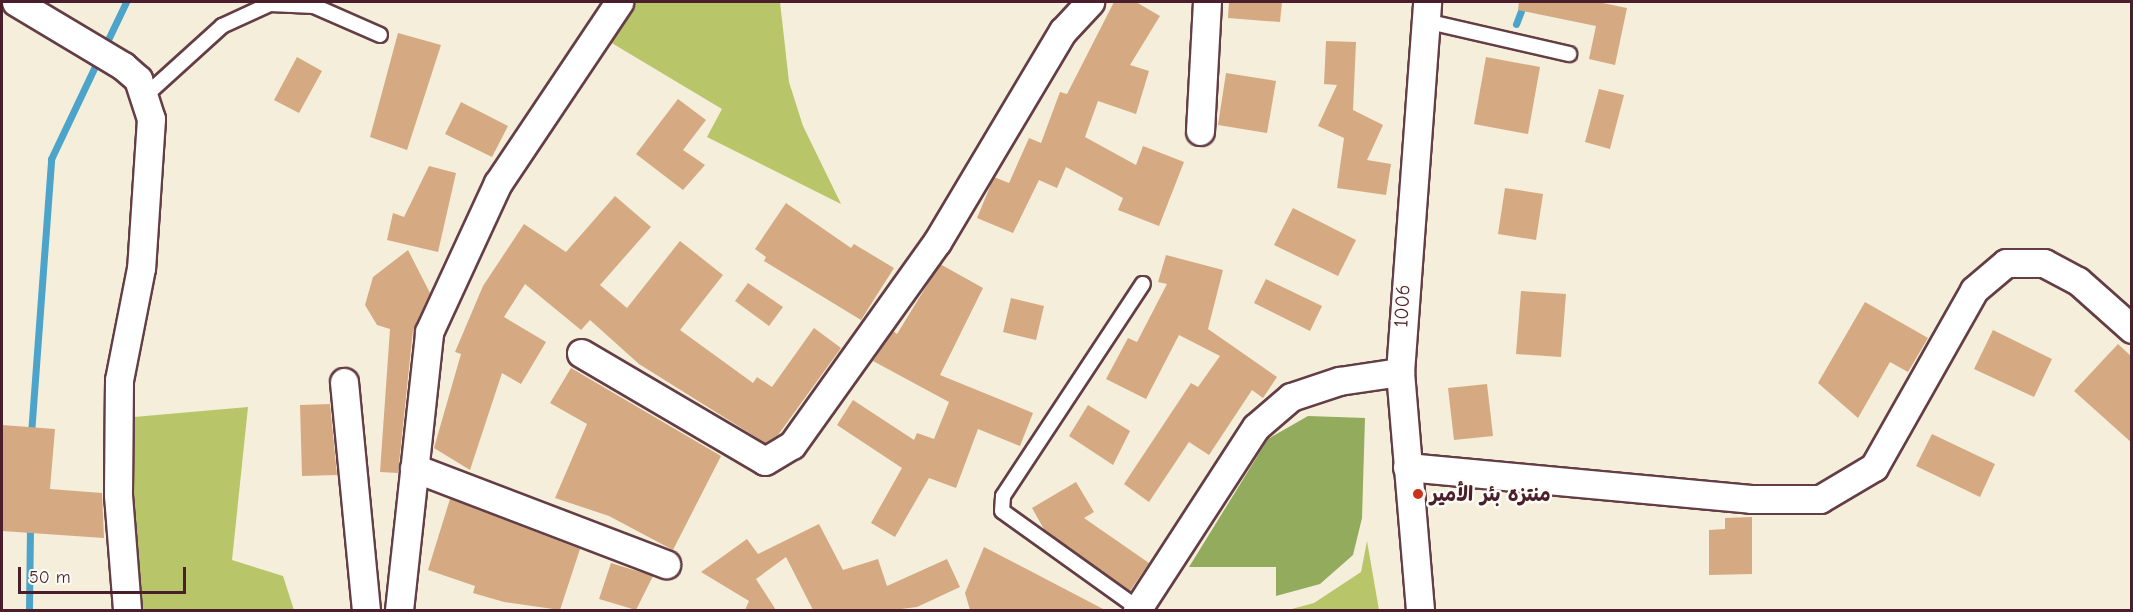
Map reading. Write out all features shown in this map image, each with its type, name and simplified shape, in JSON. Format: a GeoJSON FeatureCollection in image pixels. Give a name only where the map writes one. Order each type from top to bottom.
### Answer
{"type":"FeatureCollection","features":[{"type":"Feature","properties":{"kind":"street"},"geometry":{"type":"LineString","coordinates":[[16,2],[123,66],[146,94],[151,119],[141,268],[119,380],[118,495],[127,610]]}},
{"type":"Feature","properties":{"kind":"street"},"geometry":{"type":"LineString","coordinates":[[399,610],[429,332],[498,183],[619,2]]}},
{"type":"Feature","properties":{"kind":"street"},"geometry":{"type":"LineString","coordinates":[[581,353],[765,461],[792,445],[937,242],[1063,31],[1089,2]]}},
{"type":"Feature","properties":{"kind":"street"},"geometry":{"type":"LineString","coordinates":[[1200,130],[1207,2]]}},
{"type":"Feature","properties":{"kind":"street","name":"1006"},"geometry":{"type":"LineString","coordinates":[[1420,610],[1400,372],[1426,11]]}},
{"type":"Feature","properties":{"kind":"street"},"geometry":{"type":"LineString","coordinates":[[1407,467],[1751,499],[1820,499],[1874,467],[1974,290],[2006,263],[2044,263],[2078,281],[2132,329]]}},
{"type":"Feature","properties":{"kind":"street"},"geometry":{"type":"LineString","coordinates":[[1138,610],[1256,427],[1291,397],[1339,381],[1400,372]]}},
{"type":"Feature","properties":{"kind":"street"},"geometry":{"type":"LineString","coordinates":[[344,382],[366,610]]}},
{"type":"Feature","properties":{"kind":"street"},"geometry":{"type":"LineString","coordinates":[[414,468],[666,564]]}},
{"type":"Feature","properties":{"kind":"lane"},"geometry":{"type":"LineString","coordinates":[[146,94],[222,26],[270,4],[314,6],[380,35]]}},
{"type":"Feature","properties":{"kind":"lane"},"geometry":{"type":"LineString","coordinates":[[1426,11],[1569,54]]}},
{"type":"Feature","properties":{"kind":"lane"},"geometry":{"type":"LineString","coordinates":[[1138,610],[1002,511],[1003,496],[1143,284]]}},
{"type":"Feature","properties":{"kind":"green space"},"geometry":{"type":"Polygon","coordinates":[[[603,2],[780,2],[789,82],[803,126],[841,204],[707,137],[722,109],[595,33],[603,2]]]}},
{"type":"Feature","properties":{"kind":"green space"},"geometry":{"type":"Polygon","coordinates":[[[248,407],[232,560],[283,576],[294,610],[137,610],[111,419],[248,407]]]}},
{"type":"Feature","properties":{"kind":"green space"},"geometry":{"type":"Polygon","coordinates":[[[1308,416],[1365,418],[1362,518],[1353,555],[1320,584],[1276,596],[1276,567],[1189,567],[1268,439],[1308,416]]]}},
{"type":"Feature","properties":{"kind":"green space"},"geometry":{"type":"Polygon","coordinates":[[[1367,541],[1379,610],[1288,610],[1314,603],[1361,572],[1367,541]]]}},
{"type":"Feature","properties":{"kind":"building"},"geometry":{"type":"Polygon","coordinates":[[[1114,2],[1136,2],[1160,16],[1130,65],[1149,71],[1136,114],[1098,101],[1085,137],[1136,165],[1143,146],[1184,162],[1159,226],[1118,210],[1123,198],[1066,167],[1057,188],[1039,180],[1013,233],[977,218],[994,177],[1009,183],[1029,138],[1041,143],[1060,92],[1067,94],[1114,2]]]}},
{"type":"Feature","properties":{"kind":"building"},"geometry":{"type":"Polygon","coordinates":[[[1229,2],[1282,2],[1280,22],[1228,18],[1229,2]]]}},
{"type":"Feature","properties":{"kind":"building"},"geometry":{"type":"Polygon","coordinates":[[[1519,2],[1598,2],[1627,8],[1615,65],[1589,59],[1596,26],[1518,10],[1519,2]]]}},
{"type":"Feature","properties":{"kind":"building"},"geometry":{"type":"Polygon","coordinates":[[[398,33],[441,45],[407,150],[370,137],[398,33]]]}},
{"type":"Feature","properties":{"kind":"building"},"geometry":{"type":"Polygon","coordinates":[[[1326,41],[1356,42],[1353,110],[1383,125],[1367,160],[1391,164],[1386,195],[1337,188],[1344,138],[1318,126],[1337,85],[1324,84],[1326,41]]]}},
{"type":"Feature","properties":{"kind":"building"},"geometry":{"type":"Polygon","coordinates":[[[297,57],[322,71],[299,113],[274,100],[297,57]]]}},
{"type":"Feature","properties":{"kind":"building"},"geometry":{"type":"Polygon","coordinates":[[[1486,57],[1540,67],[1528,134],[1474,124],[1486,57]]]}},
{"type":"Feature","properties":{"kind":"building"},"geometry":{"type":"Polygon","coordinates":[[[1226,73],[1276,81],[1267,133],[1218,125],[1226,73]]]}},
{"type":"Feature","properties":{"kind":"building"},"geometry":{"type":"Polygon","coordinates":[[[1599,89],[1624,95],[1610,149],[1585,142],[1599,89]]]}},
{"type":"Feature","properties":{"kind":"building"},"geometry":{"type":"Polygon","coordinates":[[[678,99],[706,120],[683,150],[705,165],[683,190],[636,154],[678,99]]]}},
{"type":"Feature","properties":{"kind":"building"},"geometry":{"type":"Polygon","coordinates":[[[461,102],[508,126],[492,157],[445,134],[461,102]]]}},
{"type":"Feature","properties":{"kind":"building"},"geometry":{"type":"Polygon","coordinates":[[[429,166],[456,173],[438,252],[387,240],[393,213],[404,217],[429,166]]]}},
{"type":"Feature","properties":{"kind":"building"},"geometry":{"type":"Polygon","coordinates":[[[1505,188],[1543,194],[1536,240],[1498,234],[1505,188]]]}},
{"type":"Feature","properties":{"kind":"building"},"geometry":{"type":"Polygon","coordinates":[[[615,196],[651,227],[600,285],[627,308],[680,241],[723,275],[680,330],[753,383],[757,377],[772,387],[814,328],[841,348],[778,435],[765,443],[639,364],[590,320],[581,330],[525,284],[504,317],[546,342],[521,384],[502,373],[470,470],[434,448],[461,354],[455,352],[483,286],[524,224],[566,252],[615,196]]]}},
{"type":"Feature","properties":{"kind":"building"},"geometry":{"type":"Polygon","coordinates":[[[786,203],[851,248],[854,244],[894,268],[861,320],[764,261],[766,257],[755,249],[786,203]]]}},
{"type":"Feature","properties":{"kind":"building"},"geometry":{"type":"Polygon","coordinates":[[[1293,208],[1356,240],[1338,276],[1274,245],[1293,208]]]}},
{"type":"Feature","properties":{"kind":"building"},"geometry":{"type":"Polygon","coordinates":[[[408,250],[430,293],[413,330],[398,473],[380,472],[390,329],[377,325],[365,305],[373,277],[408,250]]]}},
{"type":"Feature","properties":{"kind":"building"},"geometry":{"type":"Polygon","coordinates":[[[1166,255],[1223,270],[1208,329],[1277,377],[1263,398],[1252,390],[1209,455],[1189,442],[1149,502],[1124,484],[1191,383],[1198,387],[1220,356],[1179,335],[1146,399],[1106,379],[1128,338],[1137,342],[1167,284],[1158,282],[1166,255]]]}},
{"type":"Feature","properties":{"kind":"building"},"geometry":{"type":"Polygon","coordinates":[[[940,264],[983,288],[940,375],[1033,413],[1020,446],[978,429],[956,488],[929,478],[895,537],[871,523],[902,468],[837,425],[853,400],[914,440],[917,433],[934,439],[949,402],[873,361],[893,331],[897,334],[940,264]]]}},
{"type":"Feature","properties":{"kind":"building"},"geometry":{"type":"Polygon","coordinates":[[[1266,279],[1322,306],[1310,331],[1254,303],[1266,279]]]}},
{"type":"Feature","properties":{"kind":"building"},"geometry":{"type":"Polygon","coordinates":[[[748,283],[783,307],[769,326],[735,301],[748,283]]]}},
{"type":"Feature","properties":{"kind":"building"},"geometry":{"type":"Polygon","coordinates":[[[1521,291],[1566,294],[1561,357],[1516,354],[1521,291]]]}},
{"type":"Feature","properties":{"kind":"building"},"geometry":{"type":"Polygon","coordinates":[[[1011,298],[1044,306],[1036,340],[1003,332],[1011,298]]]}},
{"type":"Feature","properties":{"kind":"building"},"geometry":{"type":"Polygon","coordinates":[[[1865,302],[1928,338],[1908,372],[1890,362],[1858,418],[1818,383],[1865,302]]]}},
{"type":"Feature","properties":{"kind":"building"},"geometry":{"type":"Polygon","coordinates":[[[1993,330],[2052,359],[2034,397],[1974,369],[1993,330]]]}},
{"type":"Feature","properties":{"kind":"building"},"geometry":{"type":"Polygon","coordinates":[[[2118,344],[2132,357],[2132,443],[2074,391],[2118,344]]]}},
{"type":"Feature","properties":{"kind":"building"},"geometry":{"type":"Polygon","coordinates":[[[571,368],[721,456],[673,550],[609,516],[555,498],[587,424],[550,403],[571,368]]]}},
{"type":"Feature","properties":{"kind":"building"},"geometry":{"type":"Polygon","coordinates":[[[1487,384],[1493,436],[1454,440],[1448,388],[1487,384]]]}},
{"type":"Feature","properties":{"kind":"building"},"geometry":{"type":"Polygon","coordinates":[[[330,404],[337,475],[302,476],[300,405],[330,404]]]}},
{"type":"Feature","properties":{"kind":"building"},"geometry":{"type":"Polygon","coordinates":[[[1088,405],[1130,431],[1113,465],[1069,436],[1088,405]]]}},
{"type":"Feature","properties":{"kind":"building"},"geometry":{"type":"Polygon","coordinates":[[[2,425],[55,429],[50,489],[102,493],[104,538],[2,531],[2,425]]]}},
{"type":"Feature","properties":{"kind":"building"},"geometry":{"type":"Polygon","coordinates":[[[1932,434],[1995,464],[1980,497],[1916,466],[1932,434]]]}},
{"type":"Feature","properties":{"kind":"building"},"geometry":{"type":"Polygon","coordinates":[[[1076,482],[1094,512],[1084,518],[1149,563],[1130,591],[1045,531],[1032,508],[1076,482]]]}},
{"type":"Feature","properties":{"kind":"building"},"geometry":{"type":"Polygon","coordinates":[[[450,499],[580,549],[560,610],[504,602],[473,593],[475,586],[428,570],[450,499]]]}},
{"type":"Feature","properties":{"kind":"building"},"geometry":{"type":"Polygon","coordinates":[[[1752,517],[1752,574],[1709,575],[1709,530],[1725,529],[1725,518],[1752,517]]]}},
{"type":"Feature","properties":{"kind":"building"},"geometry":{"type":"Polygon","coordinates":[[[819,524],[843,570],[878,559],[887,586],[947,559],[960,587],[917,607],[893,610],[813,610],[786,557],[756,579],[776,610],[745,610],[749,601],[701,572],[747,539],[758,554],[819,524]]]}},
{"type":"Feature","properties":{"kind":"building"},"geometry":{"type":"Polygon","coordinates":[[[984,547],[1105,610],[970,610],[965,593],[984,547]]]}},
{"type":"Feature","properties":{"kind":"building"},"geometry":{"type":"Polygon","coordinates":[[[611,563],[653,576],[636,610],[599,599],[611,563]]]}},
{"type":"Feature","properties":{"kind":"waterway"},"geometry":{"type":"LineString","coordinates":[[104,48],[126,2]]}},
{"type":"Feature","properties":{"kind":"waterway"},"geometry":{"type":"LineString","coordinates":[[1516,24],[1521,11]]}},
{"type":"Feature","properties":{"kind":"waterway"},"geometry":{"type":"LineString","coordinates":[[31,434],[51,159],[99,58]]}},
{"type":"Feature","properties":{"kind":"waterway"},"geometry":{"type":"LineString","coordinates":[[29,610],[30,526]]}},
{"type":"Feature","properties":{"kind":"place","name":"منتزه بئر الأمير"},"geometry":{"type":"Point","coordinates":[1418,494]}}]}
